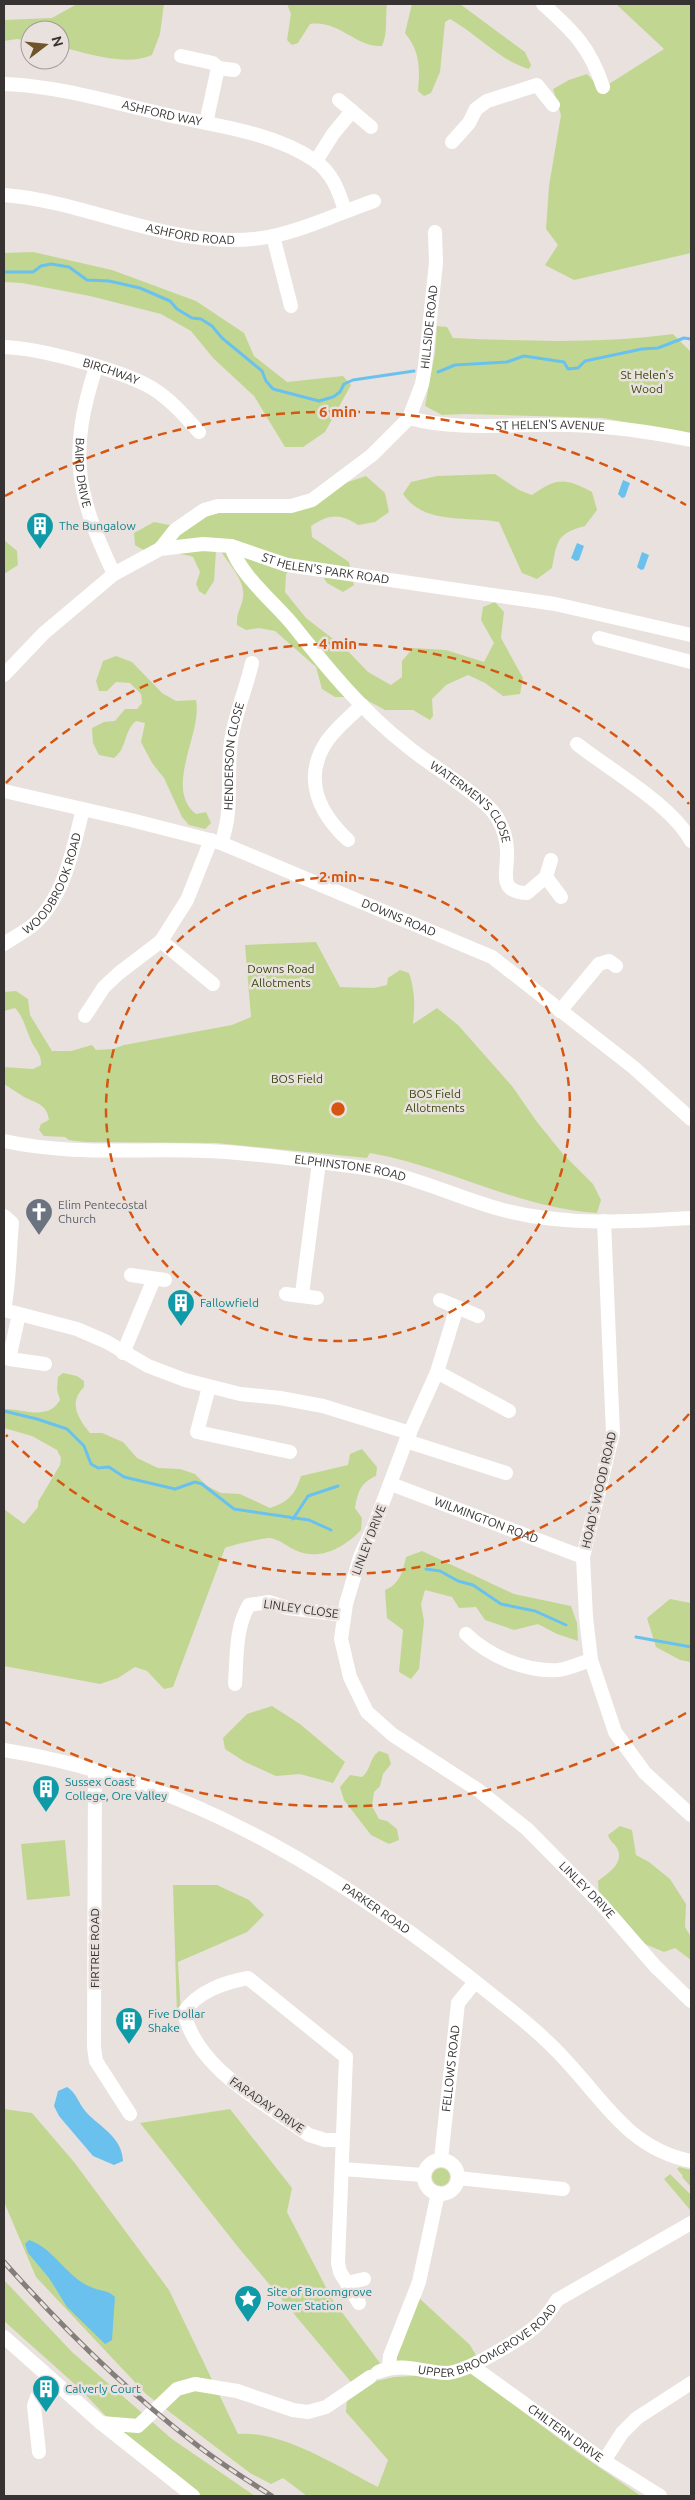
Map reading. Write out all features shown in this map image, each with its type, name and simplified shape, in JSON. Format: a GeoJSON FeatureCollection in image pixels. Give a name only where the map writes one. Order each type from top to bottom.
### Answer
{"type":"FeatureCollection","features":[{"type":"Feature","properties":{"kind":"street"},"geometry":{"type":"LineString","coordinates":[[543,4],[571,30],[594,61],[603,87]]}},
{"type":"Feature","properties":{"kind":"street"},"geometry":{"type":"LineString","coordinates":[[181,56],[213,63],[218,68],[234,70]]}},
{"type":"Feature","properties":{"kind":"street"},"geometry":{"type":"LineString","coordinates":[[206,123],[218,68]]}},
{"type":"Feature","properties":{"kind":"street","name":"ASHFORD WAY"},"geometry":{"type":"LineString","coordinates":[[4,84],[59,90],[100,98],[206,123],[294,148],[316,161],[329,175],[338,189],[345,211]]}},
{"type":"Feature","properties":{"kind":"street"},"geometry":{"type":"LineString","coordinates":[[452,142],[469,123],[476,109],[487,101],[538,84],[553,105]]}},
{"type":"Feature","properties":{"kind":"street"},"geometry":{"type":"LineString","coordinates":[[339,100],[371,127]]}},
{"type":"Feature","properties":{"kind":"street"},"geometry":{"type":"LineString","coordinates":[[316,161],[333,134],[352,111]]}},
{"type":"Feature","properties":{"kind":"street","name":"ASHFORD ROAD"},"geometry":{"type":"LineString","coordinates":[[4,195],[58,204],[196,237],[227,240],[273,236],[374,201]]}},
{"type":"Feature","properties":{"kind":"street","name":"HILLSIDE ROAD"},"geometry":{"type":"LineString","coordinates":[[409,418],[422,384],[425,366],[436,263],[435,232]]}},
{"type":"Feature","properties":{"kind":"street"},"geometry":{"type":"LineString","coordinates":[[273,236],[291,306]]}},
{"type":"Feature","properties":{"kind":"street","name":"BIRCHWAY"},"geometry":{"type":"LineString","coordinates":[[4,347],[57,356],[130,377],[152,388],[176,406],[199,432]]}},
{"type":"Feature","properties":{"kind":"street","name":"BAIRD DRIVE"},"geometry":{"type":"LineString","coordinates":[[96,367],[81,422],[78,453],[82,490],[93,527],[114,574]]}},
{"type":"Feature","properties":{"kind":"street"},"geometry":{"type":"LineString","coordinates":[[160,549],[175,530],[204,510],[225,506],[291,506],[312,500],[372,455],[409,418]]}},
{"type":"Feature","properties":{"kind":"street","name":"ST HELEN'S AVENUE"},"geometry":{"type":"LineString","coordinates":[[409,418],[451,424],[570,425],[620,428],[691,440]]}},
{"type":"Feature","properties":{"kind":"street","name":"ST HELEN'S PARK ROAD"},"geometry":{"type":"LineString","coordinates":[[4,674],[44,633],[114,574],[160,549],[203,544],[231,546],[287,564],[556,604],[691,636]]}},
{"type":"Feature","properties":{"kind":"street","name":"WATERMEN'S CLOSE"},"geometry":{"type":"LineString","coordinates":[[231,546],[234,556],[270,603],[292,625],[344,688],[406,746],[475,797],[498,818],[504,832],[507,852],[505,874],[508,885],[516,893],[527,893],[546,877]]}},
{"type":"Feature","properties":{"kind":"street"},"geometry":{"type":"LineString","coordinates":[[599,638],[691,662]]}},
{"type":"Feature","properties":{"kind":"street","name":"HENDERSON CLOSE"},"geometry":{"type":"LineString","coordinates":[[162,941],[187,900],[216,842],[228,826],[228,780],[231,740],[255,669]]}},
{"type":"Feature","properties":{"kind":"street"},"geometry":{"type":"LineString","coordinates":[[348,840],[325,816],[318,798],[315,777],[317,762],[326,742],[362,705]]}},
{"type":"Feature","properties":{"kind":"street"},"geometry":{"type":"LineString","coordinates":[[577,744],[659,805],[686,830],[691,841]]}},
{"type":"Feature","properties":{"kind":"street","name":"DOWNS ROAD"},"geometry":{"type":"LineString","coordinates":[[4,791],[216,842],[492,957],[633,1067],[691,1119]]}},
{"type":"Feature","properties":{"kind":"street","name":"WOODBROOK ROAD"},"geometry":{"type":"LineString","coordinates":[[4,944],[32,925],[50,902],[67,869],[83,809]]}},
{"type":"Feature","properties":{"kind":"street"},"geometry":{"type":"LineString","coordinates":[[551,860],[546,877],[561,897]]}},
{"type":"Feature","properties":{"kind":"street"},"geometry":{"type":"LineString","coordinates":[[85,1016],[104,987],[119,973],[162,941],[206,983]]}},
{"type":"Feature","properties":{"kind":"street"},"geometry":{"type":"LineString","coordinates":[[560,1011],[599,964],[609,961],[616,966]]}},
{"type":"Feature","properties":{"kind":"street","name":"ELPHINSTONE ROAD"},"geometry":{"type":"LineString","coordinates":[[4,1141],[43,1149],[208,1151],[361,1167],[392,1174],[501,1210],[534,1217],[604,1221],[691,1218]]}},
{"type":"Feature","properties":{"kind":"street"},"geometry":{"type":"LineString","coordinates":[[302,1294],[319,1162]]}},
{"type":"Feature","properties":{"kind":"street"},"geometry":{"type":"LineString","coordinates":[[4,1216],[12,1223],[9,1249],[10,1282],[4,1310],[77,1329],[107,1342],[148,1366],[209,1387],[323,1406],[506,1473]]}},
{"type":"Feature","properties":{"kind":"street","name":"HOAD'S WOOD ROAD"},"geometry":{"type":"LineString","coordinates":[[604,1221],[613,1432],[583,1557],[586,1617],[591,1660],[615,1732],[645,1773],[691,1815]]}},
{"type":"Feature","properties":{"kind":"street"},"geometry":{"type":"LineString","coordinates":[[123,1353],[160,1280],[131,1275]]}},
{"type":"Feature","properties":{"kind":"street"},"geometry":{"type":"LineString","coordinates":[[286,1294],[302,1294],[317,1298]]}},
{"type":"Feature","properties":{"kind":"street"},"geometry":{"type":"LineString","coordinates":[[440,1300],[478,1316]]}},
{"type":"Feature","properties":{"kind":"street","name":"LINLEY DRIVE"},"geometry":{"type":"LineString","coordinates":[[457,1307],[437,1372],[408,1437],[391,1484],[360,1557],[344,1615],[341,1639],[350,1677],[367,1712],[393,1735],[478,1790],[527,1829],[603,1906],[655,1966],[691,2001]]}},
{"type":"Feature","properties":{"kind":"street"},"geometry":{"type":"LineString","coordinates":[[19,1314],[10,1359],[45,1364]]}},
{"type":"Feature","properties":{"kind":"street"},"geometry":{"type":"LineString","coordinates":[[437,1372],[510,1411]]}},
{"type":"Feature","properties":{"kind":"street"},"geometry":{"type":"LineString","coordinates":[[209,1387],[197,1432],[290,1452]]}},
{"type":"Feature","properties":{"kind":"street","name":"WILMINGTON ROAD"},"geometry":{"type":"LineString","coordinates":[[391,1484],[583,1557]]}},
{"type":"Feature","properties":{"kind":"street","name":"LINLEY CLOSE"},"geometry":{"type":"LineString","coordinates":[[235,1684],[242,1615],[249,1605],[269,1602],[288,1608],[344,1615]]}},
{"type":"Feature","properties":{"kind":"street"},"geometry":{"type":"LineString","coordinates":[[466,1634],[479,1647],[533,1669],[559,1670],[591,1660]]}},
{"type":"Feature","properties":{"kind":"street","name":"PARKER ROAD"},"geometry":{"type":"LineString","coordinates":[[4,1750],[96,1772],[194,1805],[246,1828],[288,1851],[406,1928],[503,2003],[569,2063],[600,2101],[631,2132],[650,2147],[675,2157],[691,2160]]}},
{"type":"Feature","properties":{"kind":"street","name":"FIRTREE ROAD"},"geometry":{"type":"LineString","coordinates":[[96,1772],[94,2046],[96,2060],[130,2114]]}},
{"type":"Feature","properties":{"kind":"street","name":"FARADAY DRIVE"},"geometry":{"type":"LineString","coordinates":[[248,1978],[346,2057],[343,2140],[325,2140],[309,2135],[220,2071],[199,2048],[187,2026],[184,2012],[192,2001],[232,1980],[248,1978]]}},
{"type":"Feature","properties":{"kind":"street","name":"FELLOWS ROAD"},"geometry":{"type":"LineString","coordinates":[[441,2159],[458,2003],[475,1982]]}},
{"type":"Feature","properties":{"kind":"street"},"geometry":{"type":"LineString","coordinates":[[343,2140],[338,2263],[340,2272],[359,2303]]}},
{"type":"Feature","properties":{"kind":"street"},"geometry":{"type":"LineString","coordinates":[[441,2159],[455,2166],[458,2178],[453,2189],[438,2194],[429,2189],[423,2174],[432,2162],[441,2159]]}},
{"type":"Feature","properties":{"kind":"street"},"geometry":{"type":"LineString","coordinates":[[342,2169],[423,2174]]}},
{"type":"Feature","properties":{"kind":"street"},"geometry":{"type":"LineString","coordinates":[[458,2178],[563,2189]]}},
{"type":"Feature","properties":{"kind":"street"},"geometry":{"type":"LineString","coordinates":[[100,2423],[138,2426],[176,2389],[195,2384],[237,2391],[293,2410],[308,2412],[326,2407],[379,2372],[390,2356],[418,2282],[438,2194]]}},
{"type":"Feature","properties":{"kind":"street","name":"UPPER BROOMGROVE ROAD"},"geometry":{"type":"LineString","coordinates":[[379,2372],[416,2367],[447,2373],[472,2366],[535,2327],[549,2313],[557,2300],[691,2223]]}},
{"type":"Feature","properties":{"kind":"street"},"geometry":{"type":"LineString","coordinates":[[347,2283],[364,2280]]}},
{"type":"Feature","properties":{"kind":"street"},"geometry":{"type":"LineString","coordinates":[[4,2337],[100,2423],[193,2496]]}},
{"type":"Feature","properties":{"kind":"street","name":"CHILTERN DRIVE"},"geometry":{"type":"LineString","coordinates":[[472,2366],[604,2461],[660,2496]]}},
{"type":"Feature","properties":{"kind":"street"},"geometry":{"type":"LineString","coordinates":[[38,2452],[34,2406],[37,2397],[53,2381]]}},
{"type":"Feature","properties":{"kind":"street"},"geometry":{"type":"LineString","coordinates":[[604,2461],[622,2433],[638,2418],[691,2383]]}},
{"type":"Feature","properties":{"kind":"green space"},"geometry":{"type":"Polygon","coordinates":[[[77,4],[164,4],[160,34],[152,55],[141,58],[129,60],[106,58],[70,49],[70,20],[20,20],[20,39],[4,41],[4,20],[52,18],[77,4]]]}},
{"type":"Feature","properties":{"kind":"green space"},"geometry":{"type":"Polygon","coordinates":[[[287,4],[387,4],[386,31],[382,46],[364,43],[330,26],[321,24],[310,24],[298,43],[292,45],[287,40],[291,14],[287,4]]]}},
{"type":"Feature","properties":{"kind":"green space"},"geometry":{"type":"Polygon","coordinates":[[[412,4],[460,4],[525,52],[531,65],[529,69],[498,54],[450,19],[445,22],[440,72],[431,93],[424,96],[418,91],[419,67],[416,53],[405,33],[412,4]]]}},
{"type":"Feature","properties":{"kind":"green space"},"geometry":{"type":"Polygon","coordinates":[[[616,4],[691,4],[691,253],[574,280],[545,265],[558,245],[546,229],[549,186],[561,115],[553,89],[569,80],[587,74],[601,89],[664,49],[616,4]]]}},
{"type":"Feature","properties":{"kind":"green space"},"geometry":{"type":"Polygon","coordinates":[[[33,252],[112,270],[196,301],[244,333],[254,356],[287,382],[343,376],[351,385],[325,432],[303,447],[285,447],[254,396],[213,358],[191,331],[161,314],[90,296],[22,283],[4,282],[4,253],[33,252]]]}},
{"type":"Feature","properties":{"kind":"green space","name":"St Helen's Wood"},"geometry":{"type":"Polygon","coordinates":[[[437,326],[447,327],[453,338],[508,340],[618,339],[673,334],[691,352],[691,434],[603,418],[442,415],[425,406],[435,353],[437,326]]]}},
{"type":"Feature","properties":{"kind":"green space"},"geometry":{"type":"Polygon","coordinates":[[[495,474],[519,490],[532,495],[555,482],[568,482],[592,492],[597,510],[585,526],[564,535],[557,545],[552,568],[537,579],[522,573],[499,522],[434,515],[422,511],[403,494],[411,482],[437,476],[495,474]]]}},
{"type":"Feature","properties":{"kind":"green space"},"geometry":{"type":"Polygon","coordinates":[[[366,476],[385,493],[389,512],[375,522],[358,525],[346,518],[334,516],[323,519],[311,526],[312,537],[349,562],[354,585],[343,592],[327,583],[314,562],[299,562],[286,574],[285,592],[306,618],[346,649],[368,672],[391,685],[402,677],[402,661],[413,648],[446,650],[484,662],[494,643],[481,620],[483,607],[495,602],[504,612],[501,638],[523,678],[520,694],[503,696],[485,683],[468,675],[446,685],[432,699],[433,716],[430,720],[413,710],[385,710],[361,697],[335,697],[322,689],[316,667],[275,631],[259,628],[246,630],[237,625],[243,598],[242,585],[221,551],[216,551],[214,581],[205,595],[199,591],[196,584],[200,572],[193,557],[148,551],[135,545],[134,533],[154,522],[169,525],[186,519],[232,509],[261,511],[366,476]]]}},
{"type":"Feature","properties":{"kind":"green space"},"geometry":{"type":"Polygon","coordinates":[[[4,540],[17,551],[18,565],[4,574],[4,540]]]}},
{"type":"Feature","properties":{"kind":"green space"},"geometry":{"type":"Polygon","coordinates":[[[116,656],[132,662],[162,693],[176,701],[196,700],[197,713],[183,775],[183,790],[187,803],[196,814],[206,812],[211,823],[205,829],[189,825],[182,817],[164,778],[152,763],[141,742],[145,723],[136,721],[132,725],[122,749],[114,758],[99,755],[93,743],[92,728],[104,722],[115,721],[125,709],[137,709],[142,703],[141,694],[130,683],[116,682],[107,691],[99,691],[96,681],[103,661],[116,656]]]}},
{"type":"Feature","properties":{"kind":"green space"},"geometry":{"type":"Polygon","coordinates":[[[316,942],[340,987],[374,988],[387,985],[388,978],[400,970],[409,973],[414,998],[413,1024],[437,1008],[458,1025],[512,1086],[537,1122],[563,1154],[593,1184],[601,1200],[597,1213],[538,1203],[428,1167],[370,1153],[367,1158],[216,1143],[85,1142],[69,1140],[65,1137],[44,1136],[39,1130],[41,1124],[49,1120],[46,1110],[4,1084],[4,1067],[33,1069],[41,1065],[41,1061],[18,1012],[15,1008],[4,1011],[4,992],[16,991],[28,999],[30,1015],[52,1051],[71,1051],[92,1045],[96,1050],[113,1049],[124,1045],[232,1025],[251,1017],[245,945],[316,942]]]}},
{"type":"Feature","properties":{"kind":"green space"},"geometry":{"type":"Polygon","coordinates":[[[63,1373],[77,1376],[84,1381],[84,1387],[76,1399],[76,1410],[90,1433],[102,1433],[123,1442],[137,1458],[158,1468],[180,1469],[195,1474],[207,1486],[221,1493],[240,1494],[270,1508],[290,1497],[301,1476],[348,1465],[350,1454],[362,1449],[377,1467],[376,1476],[363,1485],[357,1497],[355,1508],[362,1518],[361,1530],[339,1547],[322,1553],[304,1553],[270,1538],[225,1548],[173,1687],[164,1689],[147,1671],[135,1667],[118,1678],[100,1684],[4,1666],[4,1509],[24,1524],[38,1507],[38,1502],[60,1465],[61,1458],[57,1450],[32,1436],[4,1428],[4,1409],[35,1412],[49,1410],[60,1400],[57,1390],[58,1377],[63,1373]]]}},
{"type":"Feature","properties":{"kind":"green space"},"geometry":{"type":"Polygon","coordinates":[[[422,1551],[514,1594],[571,1606],[577,1623],[578,1641],[557,1634],[538,1624],[514,1630],[485,1620],[476,1607],[459,1608],[452,1597],[425,1590],[421,1604],[424,1621],[419,1669],[411,1679],[399,1672],[403,1630],[387,1618],[385,1590],[397,1581],[402,1572],[406,1557],[422,1551]]]}},
{"type":"Feature","properties":{"kind":"green space"},"geometry":{"type":"Polygon","coordinates":[[[670,1599],[691,1603],[691,1662],[680,1660],[656,1647],[647,1618],[670,1599]]]}},
{"type":"Feature","properties":{"kind":"green space"},"geometry":{"type":"Polygon","coordinates":[[[272,1706],[300,1724],[345,1762],[333,1783],[300,1774],[276,1776],[245,1762],[225,1749],[223,1738],[247,1714],[272,1706]]]}},
{"type":"Feature","properties":{"kind":"green space"},"geometry":{"type":"Polygon","coordinates":[[[379,1751],[388,1754],[391,1764],[383,1774],[380,1786],[374,1792],[372,1806],[379,1819],[387,1821],[397,1829],[399,1840],[389,1844],[371,1835],[344,1800],[340,1787],[350,1775],[362,1777],[379,1751]]]}},
{"type":"Feature","properties":{"kind":"green space"},"geometry":{"type":"Polygon","coordinates":[[[620,1826],[632,1830],[636,1855],[649,1862],[670,1879],[686,1904],[685,1927],[691,1937],[691,1960],[675,1948],[664,1952],[645,1944],[599,1896],[598,1881],[611,1871],[619,1858],[617,1848],[608,1835],[620,1826]]]}},
{"type":"Feature","properties":{"kind":"green space"},"geometry":{"type":"Polygon","coordinates":[[[65,1840],[70,1896],[27,1900],[21,1844],[65,1840]]]}},
{"type":"Feature","properties":{"kind":"green space"},"geometry":{"type":"Polygon","coordinates":[[[173,1885],[217,1885],[249,1900],[264,1915],[247,1932],[178,1962],[181,2016],[177,2016],[173,1885]]]}},
{"type":"Feature","properties":{"kind":"green space"},"geometry":{"type":"Polygon","coordinates":[[[4,2109],[32,2113],[74,2162],[169,2290],[238,2434],[255,2434],[291,2444],[328,2460],[378,2487],[388,2460],[346,2412],[347,2398],[372,2382],[394,2377],[471,2373],[577,2452],[641,2496],[307,2496],[283,2478],[271,2484],[250,2473],[146,2394],[36,2277],[4,2202],[4,2109]]]}},
{"type":"Feature","properties":{"kind":"green space"},"geometry":{"type":"Polygon","coordinates":[[[230,2109],[292,2188],[287,2212],[332,2299],[380,2363],[351,2382],[238,2247],[140,2123],[230,2109]]]}},
{"type":"Feature","properties":{"kind":"green space"},"geometry":{"type":"Polygon","coordinates":[[[679,2167],[691,2170],[691,2187],[677,2169],[679,2167]]]}},
{"type":"Feature","properties":{"kind":"green space"},"geometry":{"type":"Polygon","coordinates":[[[437,2168],[445,2168],[450,2173],[448,2184],[437,2186],[432,2181],[432,2173],[437,2168]]]}},
{"type":"Feature","properties":{"kind":"green space"},"geometry":{"type":"Polygon","coordinates":[[[670,2174],[691,2195],[691,2211],[664,2179],[670,2174]]]}},
{"type":"Feature","properties":{"kind":"green space"},"geometry":{"type":"Polygon","coordinates":[[[4,2280],[72,2352],[172,2439],[255,2496],[201,2496],[121,2432],[78,2387],[4,2321],[4,2280]]]}},
{"type":"Feature","properties":{"kind":"green space"},"geometry":{"type":"Polygon","coordinates":[[[418,2297],[470,2345],[477,2357],[446,2369],[393,2362],[418,2297]]]}},
{"type":"Feature","properties":{"kind":"water"},"geometry":{"type":"Polygon","coordinates":[[[623,480],[630,483],[625,497],[622,498],[618,494],[623,480]]]}},
{"type":"Feature","properties":{"kind":"water"},"geometry":{"type":"Polygon","coordinates":[[[577,543],[584,546],[579,560],[576,561],[571,558],[577,543]]]}},
{"type":"Feature","properties":{"kind":"water"},"geometry":{"type":"Polygon","coordinates":[[[642,552],[649,555],[644,569],[641,570],[637,567],[642,552]]]}},
{"type":"Feature","properties":{"kind":"water"},"geometry":{"type":"Polygon","coordinates":[[[67,2087],[73,2092],[83,2109],[115,2139],[122,2153],[123,2161],[114,2165],[93,2156],[59,2116],[54,2106],[58,2091],[67,2087]]]}},
{"type":"Feature","properties":{"kind":"water"},"geometry":{"type":"Polygon","coordinates":[[[29,2240],[46,2249],[74,2277],[95,2289],[115,2297],[112,2340],[105,2344],[67,2307],[49,2278],[28,2253],[25,2244],[29,2240]]]}},
{"type":"Feature","properties":{"kind":"waterway"},"geometry":{"type":"LineString","coordinates":[[4,272],[33,272],[41,266],[51,264],[69,267],[87,280],[109,281],[140,288],[170,301],[177,309],[192,318],[201,319],[212,326],[222,338],[262,371],[266,381],[273,389],[319,401],[333,397],[340,392],[344,384],[353,380],[414,371]]}},
{"type":"Feature","properties":{"kind":"waterway"},"geometry":{"type":"LineString","coordinates":[[438,372],[455,365],[507,362],[524,356],[564,362],[568,369],[578,368],[585,361],[642,349],[658,348],[684,338],[691,339]]}},
{"type":"Feature","properties":{"kind":"waterway"},"geometry":{"type":"LineString","coordinates":[[4,1411],[67,1429],[84,1446],[91,1464],[98,1468],[109,1467],[124,1477],[175,1489],[195,1482],[202,1484],[234,1509],[309,1520],[331,1530]]}},
{"type":"Feature","properties":{"kind":"waterway"},"geometry":{"type":"LineString","coordinates":[[293,1519],[308,1496],[338,1486]]}},
{"type":"Feature","properties":{"kind":"waterway"},"geometry":{"type":"LineString","coordinates":[[426,1569],[440,1571],[458,1581],[473,1585],[501,1604],[535,1611],[566,1625]]}},
{"type":"Feature","properties":{"kind":"waterway"},"geometry":{"type":"LineString","coordinates":[[636,1637],[691,1647]]}},
{"type":"Feature","properties":{"kind":"railway"},"geometry":{"type":"LineString","coordinates":[[4,2262],[71,2334],[167,2422],[212,2456],[272,2496]]}},
{"type":"Feature","properties":{"kind":"place","name":"The Bungalow"},"geometry":{"type":"Point","coordinates":[40,550]}},
{"type":"Feature","properties":{"kind":"place","name":"Elim Pentecostal Church"},"geometry":{"type":"Point","coordinates":[39,1236]}},
{"type":"Feature","properties":{"kind":"place","name":"Fallowfield"},"geometry":{"type":"Point","coordinates":[181,1327]}},
{"type":"Feature","properties":{"kind":"place","name":"Sussex Coast College, Ore Valley"},"geometry":{"type":"Point","coordinates":[46,1813]}},
{"type":"Feature","properties":{"kind":"place","name":"Five Dollar Shake"},"geometry":{"type":"Point","coordinates":[129,2045]}},
{"type":"Feature","properties":{"kind":"place","name":"Site of Broomgrove Power Station"},"geometry":{"type":"Point","coordinates":[248,2323]}},
{"type":"Feature","properties":{"kind":"place","name":"Calverly Court"},"geometry":{"type":"Point","coordinates":[46,2413]}},
{"type":"Feature","properties":{"kind":"park label","name":"Downs Road Allotments"},"geometry":{"type":"Point","coordinates":[281,976]}},
{"type":"Feature","properties":{"kind":"park label","name":"BOS Field"},"geometry":{"type":"Point","coordinates":[297,1079]}},
{"type":"Feature","properties":{"kind":"park label","name":"BOS Field Allotments"},"geometry":{"type":"Point","coordinates":[435,1101]}}]}
